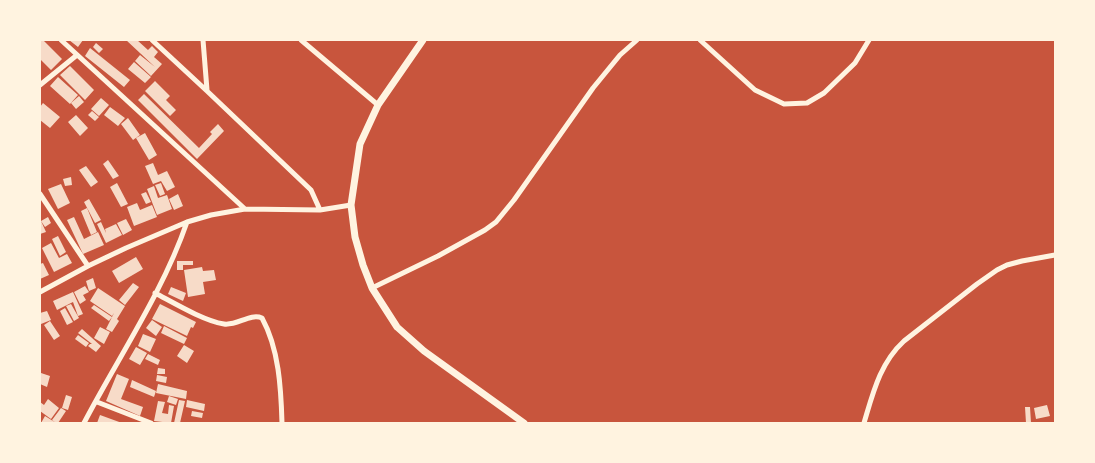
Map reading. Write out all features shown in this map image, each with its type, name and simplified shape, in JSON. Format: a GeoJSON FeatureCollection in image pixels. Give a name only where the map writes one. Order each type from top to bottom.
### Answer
{"type":"FeatureCollection","features":[{"type":"Feature","properties":{"kind":"main road"},"geometry":{"type":"LineString","coordinates":[[423,40],[378,105],[360,144],[351,205],[355,237],[372,288],[397,327],[410,340],[524,423]]}},
{"type":"Feature","properties":{"kind":"street"},"geometry":{"type":"LineString","coordinates":[[60,40],[245,209]]}},
{"type":"Feature","properties":{"kind":"street"},"geometry":{"type":"LineString","coordinates":[[152,40],[311,190],[320,210]]}},
{"type":"Feature","properties":{"kind":"street"},"geometry":{"type":"LineString","coordinates":[[203,40],[208,91]]}},
{"type":"Feature","properties":{"kind":"street"},"geometry":{"type":"LineString","coordinates":[[301,40],[378,105]]}},
{"type":"Feature","properties":{"kind":"street"},"geometry":{"type":"LineString","coordinates":[[372,288],[438,256],[496,222],[514,200],[593,88],[620,55],[637,40]]}},
{"type":"Feature","properties":{"kind":"street"},"geometry":{"type":"LineString","coordinates":[[700,40],[754,90],[784,104],[807,103],[824,93],[855,63],[869,40]]}},
{"type":"Feature","properties":{"kind":"street"},"geometry":{"type":"LineString","coordinates":[[40,85],[77,55]]}},
{"type":"Feature","properties":{"kind":"street"},"geometry":{"type":"LineString","coordinates":[[40,194],[88,266]]}},
{"type":"Feature","properties":{"kind":"street"},"geometry":{"type":"LineString","coordinates":[[40,292],[88,266],[187,222],[211,215],[245,209],[320,210],[351,205]]}},
{"type":"Feature","properties":{"kind":"street"},"geometry":{"type":"LineString","coordinates":[[84,423],[154,293],[180,242],[187,222]]}},
{"type":"Feature","properties":{"kind":"street"},"geometry":{"type":"LineString","coordinates":[[864,423],[883,367],[891,354],[904,341],[997,270],[1022,260],[1055,255]]}},
{"type":"Feature","properties":{"kind":"street"},"geometry":{"type":"LineString","coordinates":[[154,293],[209,320],[224,324],[239,322],[256,316],[262,318],[272,345],[281,387],[282,423]]}},
{"type":"Feature","properties":{"kind":"street"},"geometry":{"type":"LineString","coordinates":[[96,402],[151,423]]}},
{"type":"Feature","properties":{"kind":"building"},"geometry":{"type":"Polygon","coordinates":[[[40,40],[43,40],[62,59],[51,70],[40,59],[40,40]]]}},
{"type":"Feature","properties":{"kind":"building"},"geometry":{"type":"Polygon","coordinates":[[[69,40],[83,40],[78,47],[69,40]]]}},
{"type":"Feature","properties":{"kind":"building"},"geometry":{"type":"Polygon","coordinates":[[[126,40],[137,40],[148,50],[152,46],[158,52],[154,57],[162,64],[151,76],[135,61],[140,55],[155,67],[126,40]]]}},
{"type":"Feature","properties":{"kind":"building"},"geometry":{"type":"Polygon","coordinates":[[[96,43],[103,49],[99,53],[93,47],[96,43]]]}},
{"type":"Feature","properties":{"kind":"building"},"geometry":{"type":"Polygon","coordinates":[[[90,48],[130,80],[124,87],[85,56],[90,48]]]}},
{"type":"Feature","properties":{"kind":"building"},"geometry":{"type":"Polygon","coordinates":[[[134,62],[151,77],[145,83],[128,69],[134,62]]]}},
{"type":"Feature","properties":{"kind":"building"},"geometry":{"type":"Polygon","coordinates":[[[70,66],[94,90],[85,100],[60,75],[70,66]]]}},
{"type":"Feature","properties":{"kind":"building"},"geometry":{"type":"Polygon","coordinates":[[[58,77],[78,95],[70,104],[50,86],[58,77]]]}},
{"type":"Feature","properties":{"kind":"building"},"geometry":{"type":"Polygon","coordinates":[[[155,81],[170,96],[166,100],[176,110],[170,116],[145,91],[155,81]]]}},
{"type":"Feature","properties":{"kind":"building"},"geometry":{"type":"Polygon","coordinates":[[[144,94],[199,148],[212,134],[210,132],[218,124],[224,131],[197,159],[138,100],[144,94]]]}},
{"type":"Feature","properties":{"kind":"building"},"geometry":{"type":"Polygon","coordinates":[[[79,96],[84,102],[76,109],[71,103],[79,96]]]}},
{"type":"Feature","properties":{"kind":"building"},"geometry":{"type":"Polygon","coordinates":[[[101,98],[109,105],[99,116],[91,109],[101,98]]]}},
{"type":"Feature","properties":{"kind":"building"},"geometry":{"type":"Polygon","coordinates":[[[43,103],[60,117],[50,128],[40,120],[40,107],[43,103]]]}},
{"type":"Feature","properties":{"kind":"building"},"geometry":{"type":"Polygon","coordinates":[[[110,107],[125,118],[118,126],[104,115],[110,107]]]}},
{"type":"Feature","properties":{"kind":"building"},"geometry":{"type":"Polygon","coordinates":[[[92,111],[99,117],[95,121],[88,115],[92,111]]]}},
{"type":"Feature","properties":{"kind":"building"},"geometry":{"type":"Polygon","coordinates":[[[76,115],[88,128],[80,136],[68,122],[76,115]]]}},
{"type":"Feature","properties":{"kind":"building"},"geometry":{"type":"Polygon","coordinates":[[[128,118],[140,135],[133,140],[121,124],[128,118]]]}},
{"type":"Feature","properties":{"kind":"building"},"geometry":{"type":"Polygon","coordinates":[[[145,133],[157,155],[149,160],[136,138],[145,133]]]}},
{"type":"Feature","properties":{"kind":"building"},"geometry":{"type":"Polygon","coordinates":[[[108,160],[119,176],[113,179],[103,164],[108,160]]]}},
{"type":"Feature","properties":{"kind":"building"},"geometry":{"type":"Polygon","coordinates":[[[153,163],[158,175],[167,171],[175,187],[167,191],[161,181],[153,184],[145,166],[153,163]]]}},
{"type":"Feature","properties":{"kind":"building"},"geometry":{"type":"Polygon","coordinates":[[[86,166],[98,182],[91,187],[79,170],[86,166]]]}},
{"type":"Feature","properties":{"kind":"building"},"geometry":{"type":"Polygon","coordinates":[[[71,177],[72,185],[65,186],[63,179],[71,177]]]}},
{"type":"Feature","properties":{"kind":"building"},"geometry":{"type":"Polygon","coordinates":[[[117,183],[128,204],[121,207],[110,187],[117,183]]]}},
{"type":"Feature","properties":{"kind":"building"},"geometry":{"type":"Polygon","coordinates":[[[161,183],[165,194],[160,196],[155,185],[161,183]]]}},
{"type":"Feature","properties":{"kind":"building"},"geometry":{"type":"Polygon","coordinates":[[[61,184],[70,203],[58,209],[48,189],[61,184]]]}},
{"type":"Feature","properties":{"kind":"building"},"geometry":{"type":"Polygon","coordinates":[[[154,186],[158,198],[167,195],[172,209],[157,215],[147,189],[154,186]]]}},
{"type":"Feature","properties":{"kind":"building"},"geometry":{"type":"Polygon","coordinates":[[[146,192],[151,202],[146,204],[141,194],[146,192]]]}},
{"type":"Feature","properties":{"kind":"building"},"geometry":{"type":"Polygon","coordinates":[[[178,194],[183,206],[174,210],[169,199],[178,194]]]}},
{"type":"Feature","properties":{"kind":"building"},"geometry":{"type":"Polygon","coordinates":[[[89,199],[101,220],[95,223],[84,202],[89,199]]]}},
{"type":"Feature","properties":{"kind":"building"},"geometry":{"type":"Polygon","coordinates":[[[137,203],[140,210],[152,205],[157,217],[134,226],[127,207],[137,203]]]}},
{"type":"Feature","properties":{"kind":"building"},"geometry":{"type":"Polygon","coordinates":[[[87,208],[97,232],[91,235],[81,211],[87,208]]]}},
{"type":"Feature","properties":{"kind":"building"},"geometry":{"type":"Polygon","coordinates":[[[48,217],[51,223],[45,227],[41,221],[48,217]]]}},
{"type":"Feature","properties":{"kind":"building"},"geometry":{"type":"Polygon","coordinates":[[[74,217],[84,239],[98,232],[104,245],[83,254],[67,220],[74,217]]]}},
{"type":"Feature","properties":{"kind":"building"},"geometry":{"type":"Polygon","coordinates":[[[126,219],[132,230],[123,235],[117,223],[126,219]]]}},
{"type":"Feature","properties":{"kind":"building"},"geometry":{"type":"Polygon","coordinates":[[[40,222],[46,232],[40,234],[40,222]]]}},
{"type":"Feature","properties":{"kind":"building"},"geometry":{"type":"Polygon","coordinates":[[[101,222],[106,233],[105,229],[116,224],[122,235],[106,243],[97,224],[101,222]]]}},
{"type":"Feature","properties":{"kind":"building"},"geometry":{"type":"Polygon","coordinates":[[[58,236],[66,252],[60,256],[52,239],[58,236]]]}},
{"type":"Feature","properties":{"kind":"building"},"geometry":{"type":"Polygon","coordinates":[[[51,243],[59,258],[67,254],[72,263],[54,272],[42,248],[51,243]]]}},
{"type":"Feature","properties":{"kind":"building"},"geometry":{"type":"Polygon","coordinates":[[[136,257],[143,269],[119,283],[112,271],[136,257]]]}},
{"type":"Feature","properties":{"kind":"building"},"geometry":{"type":"Polygon","coordinates":[[[177,261],[193,261],[193,265],[183,265],[183,270],[177,270],[177,261]]]}},
{"type":"Feature","properties":{"kind":"building"},"geometry":{"type":"Polygon","coordinates":[[[43,263],[49,275],[40,279],[40,264],[43,263]]]}},
{"type":"Feature","properties":{"kind":"building"},"geometry":{"type":"Polygon","coordinates":[[[202,267],[203,271],[214,270],[216,280],[203,282],[205,294],[188,297],[184,270],[202,267]]]}},
{"type":"Feature","properties":{"kind":"building"},"geometry":{"type":"Polygon","coordinates":[[[93,278],[96,288],[89,291],[86,281],[93,278]]]}},
{"type":"Feature","properties":{"kind":"building"},"geometry":{"type":"Polygon","coordinates":[[[133,283],[139,287],[125,305],[119,300],[133,283]]]}},
{"type":"Feature","properties":{"kind":"building"},"geometry":{"type":"Polygon","coordinates":[[[85,286],[89,292],[83,295],[86,300],[80,304],[74,292],[85,286]]]}},
{"type":"Feature","properties":{"kind":"building"},"geometry":{"type":"Polygon","coordinates":[[[171,287],[186,293],[183,301],[168,294],[171,287]]]}},
{"type":"Feature","properties":{"kind":"building"},"geometry":{"type":"Polygon","coordinates":[[[98,288],[125,306],[112,332],[106,329],[114,313],[112,316],[90,301],[98,288]]]}},
{"type":"Feature","properties":{"kind":"building"},"geometry":{"type":"Polygon","coordinates":[[[73,292],[83,314],[78,316],[73,302],[57,310],[53,301],[73,292]]]}},
{"type":"Feature","properties":{"kind":"building"},"geometry":{"type":"Polygon","coordinates":[[[71,304],[79,318],[74,321],[66,306],[71,304]]]}},
{"type":"Feature","properties":{"kind":"building"},"geometry":{"type":"Polygon","coordinates":[[[160,304],[196,322],[193,328],[191,327],[187,336],[152,319],[160,304]]]}},
{"type":"Feature","properties":{"kind":"building"},"geometry":{"type":"Polygon","coordinates":[[[94,305],[112,317],[109,321],[91,308],[94,305]]]}},
{"type":"Feature","properties":{"kind":"building"},"geometry":{"type":"Polygon","coordinates":[[[65,308],[73,322],[67,325],[60,311],[65,308]]]}},
{"type":"Feature","properties":{"kind":"building"},"geometry":{"type":"Polygon","coordinates":[[[47,311],[51,320],[41,324],[40,313],[47,311]]]}},
{"type":"Feature","properties":{"kind":"building"},"geometry":{"type":"Polygon","coordinates":[[[152,320],[162,327],[156,336],[146,328],[152,320]]]}},
{"type":"Feature","properties":{"kind":"building"},"geometry":{"type":"Polygon","coordinates":[[[50,321],[60,336],[54,340],[44,325],[50,321]]]}},
{"type":"Feature","properties":{"kind":"building"},"geometry":{"type":"Polygon","coordinates":[[[164,326],[187,338],[184,344],[161,333],[164,326]]]}},
{"type":"Feature","properties":{"kind":"building"},"geometry":{"type":"Polygon","coordinates":[[[100,327],[110,332],[104,344],[94,338],[100,327]]]}},
{"type":"Feature","properties":{"kind":"building"},"geometry":{"type":"Polygon","coordinates":[[[82,329],[101,346],[96,352],[88,346],[92,344],[78,333],[82,329]]]}},
{"type":"Feature","properties":{"kind":"building"},"geometry":{"type":"Polygon","coordinates":[[[143,334],[156,339],[150,352],[138,346],[143,334]]]}},
{"type":"Feature","properties":{"kind":"building"},"geometry":{"type":"Polygon","coordinates":[[[78,335],[89,343],[86,347],[75,339],[78,335]]]}},
{"type":"Feature","properties":{"kind":"building"},"geometry":{"type":"Polygon","coordinates":[[[184,345],[194,351],[187,363],[177,356],[184,345]]]}},
{"type":"Feature","properties":{"kind":"building"},"geometry":{"type":"Polygon","coordinates":[[[136,347],[147,353],[140,365],[129,359],[136,347]]]}},
{"type":"Feature","properties":{"kind":"building"},"geometry":{"type":"Polygon","coordinates":[[[148,354],[160,360],[158,365],[145,359],[148,354]]]}},
{"type":"Feature","properties":{"kind":"building"},"geometry":{"type":"Polygon","coordinates":[[[158,368],[165,369],[165,374],[157,374],[158,368]]]}},
{"type":"Feature","properties":{"kind":"building"},"geometry":{"type":"Polygon","coordinates":[[[41,373],[50,376],[47,387],[40,384],[41,373]]]}},
{"type":"Feature","properties":{"kind":"building"},"geometry":{"type":"Polygon","coordinates":[[[117,374],[129,379],[121,399],[143,407],[140,416],[106,401],[117,374]]]}},
{"type":"Feature","properties":{"kind":"building"},"geometry":{"type":"Polygon","coordinates":[[[157,375],[167,377],[166,383],[156,381],[157,375]]]}},
{"type":"Feature","properties":{"kind":"building"},"geometry":{"type":"Polygon","coordinates":[[[132,380],[156,391],[154,397],[130,387],[132,380]]]}},
{"type":"Feature","properties":{"kind":"building"},"geometry":{"type":"Polygon","coordinates":[[[158,384],[187,391],[186,399],[156,393],[158,384]]]}},
{"type":"Feature","properties":{"kind":"building"},"geometry":{"type":"Polygon","coordinates":[[[66,395],[72,397],[68,410],[62,408],[66,395]]]}},
{"type":"Feature","properties":{"kind":"building"},"geometry":{"type":"Polygon","coordinates":[[[169,396],[178,399],[176,405],[167,402],[169,396]]]}},
{"type":"Feature","properties":{"kind":"building"},"geometry":{"type":"Polygon","coordinates":[[[48,399],[59,408],[51,419],[40,411],[40,402],[44,405],[48,399]]]}},
{"type":"Feature","properties":{"kind":"building"},"geometry":{"type":"Polygon","coordinates":[[[179,400],[185,401],[180,423],[174,423],[179,400]]]}},
{"type":"Feature","properties":{"kind":"building"},"geometry":{"type":"Polygon","coordinates":[[[187,400],[205,404],[204,411],[186,407],[187,400]]]}},
{"type":"Feature","properties":{"kind":"building"},"geometry":{"type":"Polygon","coordinates":[[[158,401],[165,402],[162,413],[168,414],[169,405],[174,406],[171,423],[154,421],[158,401]]]}},
{"type":"Feature","properties":{"kind":"building"},"geometry":{"type":"Polygon","coordinates":[[[1047,405],[1050,416],[1036,419],[1034,408],[1047,405]]]}},
{"type":"Feature","properties":{"kind":"building"},"geometry":{"type":"Polygon","coordinates":[[[1025,407],[1030,407],[1031,423],[1026,423],[1025,407]]]}},
{"type":"Feature","properties":{"kind":"building"},"geometry":{"type":"Polygon","coordinates":[[[61,408],[66,411],[58,423],[56,423],[52,420],[61,408]]]}},
{"type":"Feature","properties":{"kind":"building"},"geometry":{"type":"Polygon","coordinates":[[[192,411],[203,413],[202,418],[191,416],[192,411]]]}},
{"type":"Feature","properties":{"kind":"building"},"geometry":{"type":"Polygon","coordinates":[[[100,415],[122,423],[97,423],[100,415]]]}},
{"type":"Feature","properties":{"kind":"building"},"geometry":{"type":"Polygon","coordinates":[[[45,416],[53,421],[56,423],[41,423],[45,416]]]}}]}
